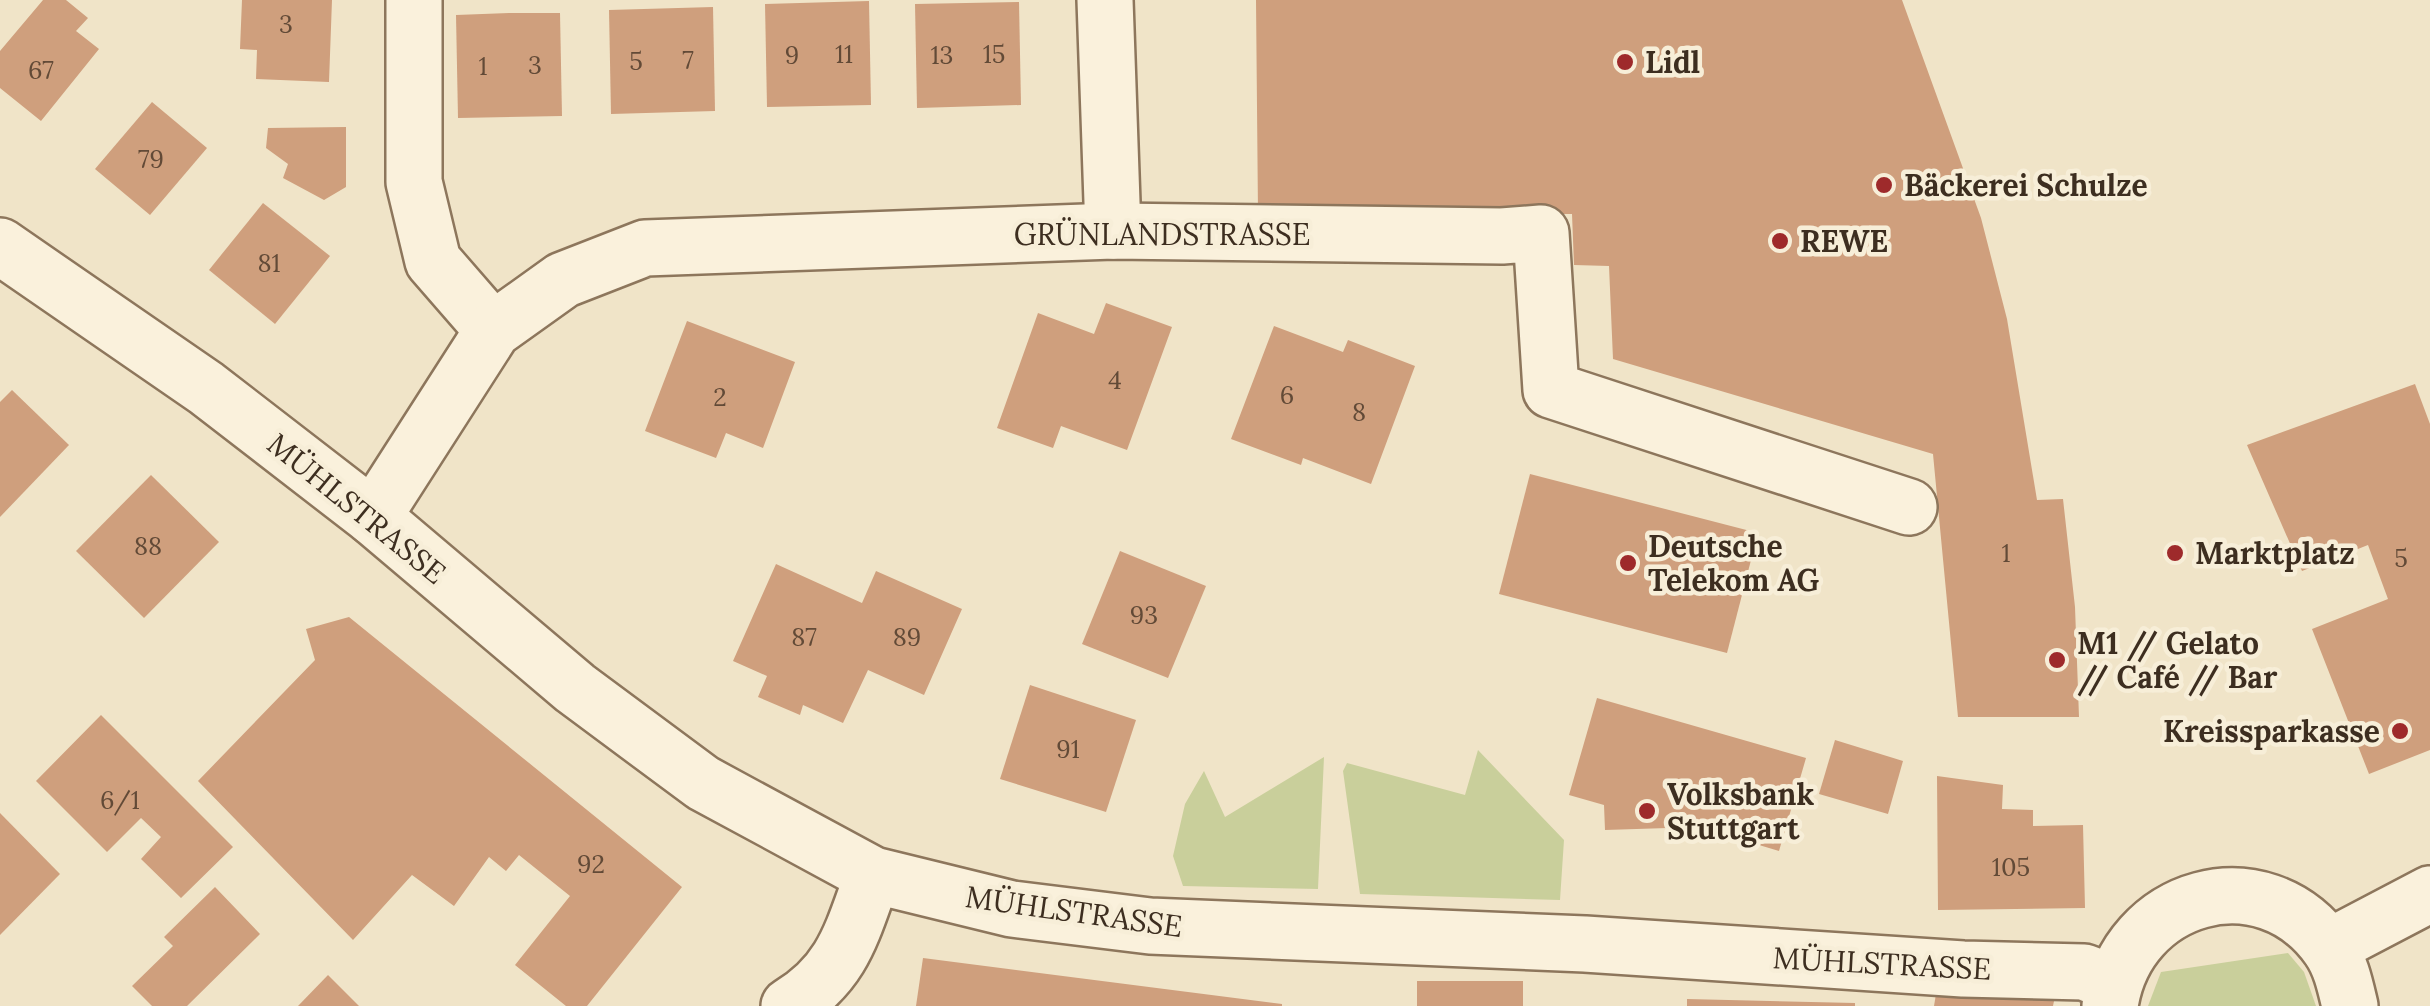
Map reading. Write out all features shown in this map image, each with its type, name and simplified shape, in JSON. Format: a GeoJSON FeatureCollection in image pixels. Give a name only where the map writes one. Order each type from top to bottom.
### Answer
{"type":"FeatureCollection","features":[{"type":"Feature","properties":{"kind":"street"},"geometry":{"type":"LineString","coordinates":[[414,0],[414,182],[434,260],[494,330]]}},
{"type":"Feature","properties":{"kind":"street"},"geometry":{"type":"LineString","coordinates":[[1105,0],[1113,231]]}},
{"type":"Feature","properties":{"kind":"street","name":"GRÜNLANDSTRASSE"},"geometry":{"type":"LineString","coordinates":[[372,516],[494,330],[563,280],[645,248],[1113,231],[1482,236],[1540,233],[1551,390],[1909,507]]}},
{"type":"Feature","properties":{"kind":"street","name":"MÜHLSTRASSE"},"geometry":{"type":"LineString","coordinates":[[0,246],[206,388],[372,516],[575,688],[702,783],[873,875],[1012,909],[1150,926],[1585,944],[1964,969],[2084,972],[2111,994]]}},
{"type":"Feature","properties":{"kind":"street"},"geometry":{"type":"LineString","coordinates":[[789,1006],[804,997],[843,956],[873,875]]}},
{"type":"Feature","properties":{"kind":"street"},"geometry":{"type":"LineString","coordinates":[[2329,947],[2430,894]]}},
{"type":"Feature","properties":{"kind":"street"},"geometry":{"type":"LineString","coordinates":[[2111,994],[2130,947],[2156,920],[2191,902],[2228,896],[2267,902],[2302,920],[2329,947],[2344,976],[2350,1006]]}},
{"type":"Feature","properties":{"kind":"green space"},"geometry":{"type":"Polygon","coordinates":[[[1478,750],[1564,840],[1560,900],[1360,894],[1343,771],[1347,763],[1465,795],[1478,750]]]}},
{"type":"Feature","properties":{"kind":"green space"},"geometry":{"type":"Polygon","coordinates":[[[1324,757],[1318,889],[1183,886],[1173,856],[1185,804],[1204,771],[1225,817],[1324,757]]]}},
{"type":"Feature","properties":{"kind":"green space"},"geometry":{"type":"Polygon","coordinates":[[[2288,953],[2304,972],[2316,1006],[2148,1006],[2161,972],[2288,953]]]}},
{"type":"Feature","properties":{"kind":"building"},"geometry":{"type":"Polygon","coordinates":[[[43,0],[66,0],[88,18],[76,31],[99,49],[41,121],[0,88],[0,51],[43,0]]]}},
{"type":"Feature","properties":{"kind":"building"},"geometry":{"type":"Polygon","coordinates":[[[242,0],[332,0],[329,82],[256,79],[257,50],[240,49],[242,0]]]}},
{"type":"Feature","properties":{"kind":"building","name":"REWE"},"geometry":{"type":"Polygon","coordinates":[[[1256,0],[1902,0],[1981,218],[2007,319],[2037,500],[2063,499],[2075,607],[2079,717],[1958,717],[1933,454],[1613,359],[1609,266],[1574,265],[1572,214],[1258,214],[1256,0]]]}},
{"type":"Feature","properties":{"kind":"building"},"geometry":{"type":"Polygon","coordinates":[[[869,1],[871,105],[767,107],[765,4],[869,1]]]}},
{"type":"Feature","properties":{"kind":"building"},"geometry":{"type":"Polygon","coordinates":[[[1019,2],[1021,105],[917,108],[915,4],[1019,2]]]}},
{"type":"Feature","properties":{"kind":"building"},"geometry":{"type":"Polygon","coordinates":[[[713,7],[715,111],[611,114],[609,10],[713,7]]]}},
{"type":"Feature","properties":{"kind":"building"},"geometry":{"type":"Polygon","coordinates":[[[560,13],[562,116],[458,118],[456,15],[560,13]]]}},
{"type":"Feature","properties":{"kind":"building"},"geometry":{"type":"Polygon","coordinates":[[[152,102],[207,148],[150,215],[95,169],[152,102]]]}},
{"type":"Feature","properties":{"kind":"building"},"geometry":{"type":"Polygon","coordinates":[[[346,127],[346,187],[324,200],[283,178],[288,164],[266,148],[268,128],[346,127]]]}},
{"type":"Feature","properties":{"kind":"building"},"geometry":{"type":"Polygon","coordinates":[[[263,203],[330,256],[275,324],[209,270],[263,203]]]}},
{"type":"Feature","properties":{"kind":"building"},"geometry":{"type":"Polygon","coordinates":[[[1106,303],[1172,327],[1127,450],[1061,426],[1053,448],[997,428],[1038,313],[1094,334],[1106,303]]]}},
{"type":"Feature","properties":{"kind":"building"},"geometry":{"type":"Polygon","coordinates":[[[687,321],[795,362],[763,448],[726,433],[716,458],[645,431],[687,321]]]}},
{"type":"Feature","properties":{"kind":"building"},"geometry":{"type":"Polygon","coordinates":[[[1274,326],[1343,352],[1348,340],[1415,366],[1371,484],[1303,458],[1301,465],[1231,439],[1274,326]]]}},
{"type":"Feature","properties":{"kind":"building"},"geometry":{"type":"Polygon","coordinates":[[[2415,384],[2430,424],[2430,750],[2369,774],[2312,629],[2388,599],[2368,545],[2302,571],[2247,445],[2415,384]]]}},
{"type":"Feature","properties":{"kind":"building"},"geometry":{"type":"Polygon","coordinates":[[[12,390],[69,445],[0,517],[0,402],[12,390]]]}},
{"type":"Feature","properties":{"kind":"building","name":"Deutsche Telekom AG"},"geometry":{"type":"Polygon","coordinates":[[[1530,474],[1758,533],[1727,653],[1499,594],[1530,474]]]}},
{"type":"Feature","properties":{"kind":"building"},"geometry":{"type":"Polygon","coordinates":[[[151,475],[219,542],[144,618],[76,551],[151,475]]]}},
{"type":"Feature","properties":{"kind":"building"},"geometry":{"type":"Polygon","coordinates":[[[1120,551],[1206,586],[1168,678],[1082,644],[1120,551]]]}},
{"type":"Feature","properties":{"kind":"building"},"geometry":{"type":"Polygon","coordinates":[[[776,564],[862,603],[876,571],[962,609],[924,695],[868,670],[843,723],[803,705],[800,715],[758,697],[767,676],[733,661],[776,564]]]}},
{"type":"Feature","properties":{"kind":"building"},"geometry":{"type":"Polygon","coordinates":[[[349,617],[682,887],[587,1006],[566,1006],[515,965],[570,896],[519,855],[506,871],[489,857],[454,906],[412,875],[353,940],[198,781],[315,660],[306,629],[349,617]]]}},
{"type":"Feature","properties":{"kind":"building"},"geometry":{"type":"Polygon","coordinates":[[[1030,685],[1136,720],[1106,812],[1000,779],[1030,685]]]}},
{"type":"Feature","properties":{"kind":"building"},"geometry":{"type":"Polygon","coordinates":[[[1597,698],[1806,758],[1779,851],[1699,827],[1605,830],[1604,805],[1569,795],[1597,698]]]}},
{"type":"Feature","properties":{"kind":"building"},"geometry":{"type":"Polygon","coordinates":[[[101,715],[233,847],[181,898],[141,859],[161,837],[141,818],[107,852],[36,781],[101,715]]]}},
{"type":"Feature","properties":{"kind":"building"},"geometry":{"type":"Polygon","coordinates":[[[1835,740],[1903,761],[1888,814],[1819,794],[1835,740]]]}},
{"type":"Feature","properties":{"kind":"building"},"geometry":{"type":"Polygon","coordinates":[[[1937,776],[2003,785],[2002,809],[2033,810],[2033,826],[2083,825],[2085,908],[1938,910],[1937,776]]]}},
{"type":"Feature","properties":{"kind":"building"},"geometry":{"type":"Polygon","coordinates":[[[0,813],[60,874],[0,935],[0,813]]]}},
{"type":"Feature","properties":{"kind":"building"},"geometry":{"type":"Polygon","coordinates":[[[215,887],[260,934],[187,1006],[152,1006],[132,986],[173,946],[164,937],[215,887]]]}},
{"type":"Feature","properties":{"kind":"building"},"geometry":{"type":"Polygon","coordinates":[[[923,958],[1282,1004],[1282,1006],[916,1006],[923,958]]]}},
{"type":"Feature","properties":{"kind":"building"},"geometry":{"type":"Polygon","coordinates":[[[328,975],[359,1006],[298,1006],[328,975]]]}},
{"type":"Feature","properties":{"kind":"building"},"geometry":{"type":"Polygon","coordinates":[[[1417,981],[1523,981],[1523,1006],[1417,1006],[1417,981]]]}},
{"type":"Feature","properties":{"kind":"building"},"geometry":{"type":"Polygon","coordinates":[[[1936,994],[2054,1001],[2053,1006],[1934,1006],[1936,994]]]}},
{"type":"Feature","properties":{"kind":"building"},"geometry":{"type":"Polygon","coordinates":[[[1687,999],[1855,1003],[1855,1006],[1687,1006],[1687,999]]]}},
{"type":"Feature","properties":{"kind":"place","name":"Lidl"},"geometry":{"type":"Point","coordinates":[1625,62]}},
{"type":"Feature","properties":{"kind":"place","name":"Bäckerei Schulze"},"geometry":{"type":"Point","coordinates":[1884,185]}},
{"type":"Feature","properties":{"kind":"place","name":"REWE"},"geometry":{"type":"Point","coordinates":[1780,241]}},
{"type":"Feature","properties":{"kind":"place","name":"Marktplatz"},"geometry":{"type":"Point","coordinates":[2175,553]}},
{"type":"Feature","properties":{"kind":"place","name":"Deutsche Telekom AG"},"geometry":{"type":"Point","coordinates":[1628,563]}},
{"type":"Feature","properties":{"kind":"place","name":"M1 // Gelato // Café // Bar"},"geometry":{"type":"Point","coordinates":[2057,660]}},
{"type":"Feature","properties":{"kind":"place","name":"Kreissparkasse"},"geometry":{"type":"Point","coordinates":[2400,731]}},
{"type":"Feature","properties":{"kind":"place","name":"Volksbank Stuttgart"},"geometry":{"type":"Point","coordinates":[1647,811]}}]}
